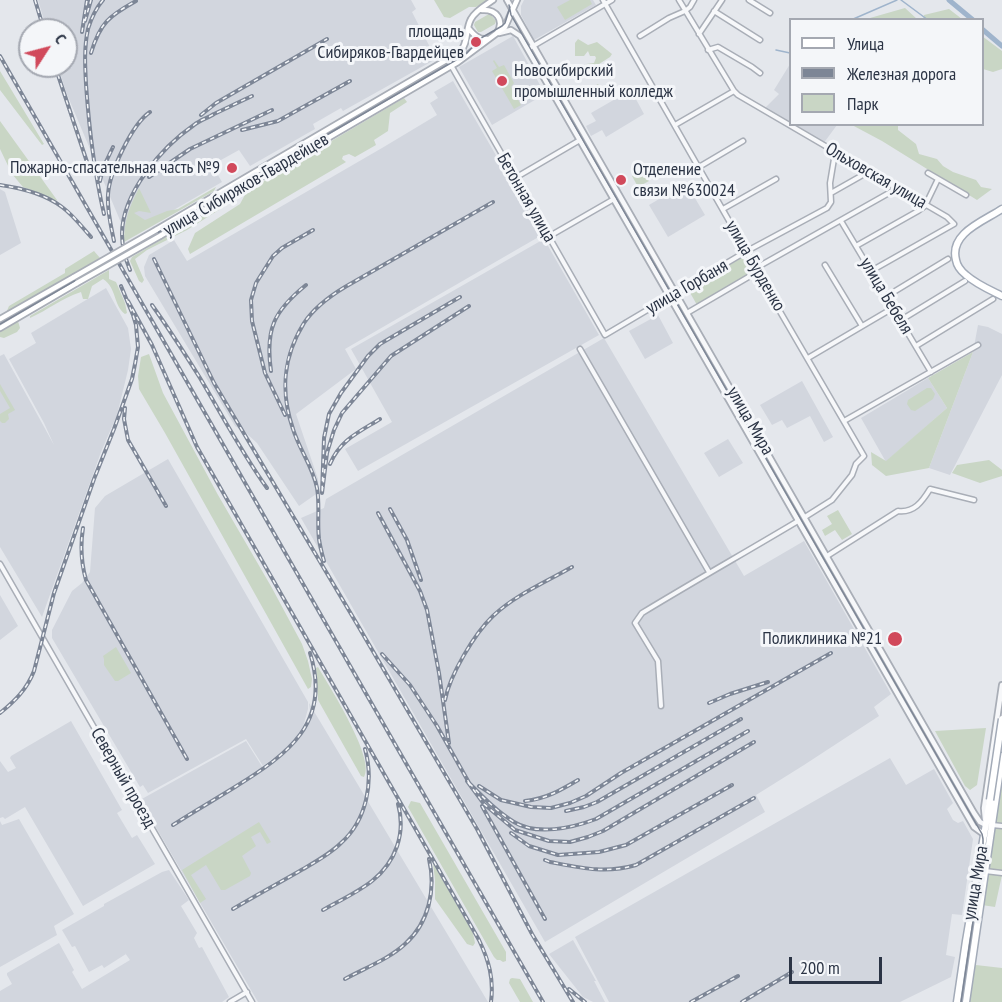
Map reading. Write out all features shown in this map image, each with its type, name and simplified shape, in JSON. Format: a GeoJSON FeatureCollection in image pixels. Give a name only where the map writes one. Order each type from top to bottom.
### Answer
{"type":"FeatureCollection","features":[{"type":"Feature","properties":{"kind":"main road"},"geometry":{"type":"LineString","coordinates":[[492,0],[471,19],[469,28],[479,38],[490,38],[505,27],[517,0]]}},
{"type":"Feature","properties":{"kind":"main road"},"geometry":{"type":"LineString","coordinates":[[479,11],[491,10],[497,15],[500,27],[497,34]]}},
{"type":"Feature","properties":{"kind":"main road","name":"улица Сибиряков-Гвардейцев"},"geometry":{"type":"LineString","coordinates":[[0,328],[160,236],[448,60],[463,49],[469,28]]}},
{"type":"Feature","properties":{"kind":"main road","name":"улица Сибиряков-Гвардейцев"},"geometry":{"type":"LineString","coordinates":[[0,320],[363,113],[451,66],[490,38]]}},
{"type":"Feature","properties":{"kind":"main road"},"geometry":{"type":"LineString","coordinates":[[1002,209],[963,234],[958,240],[954,254],[963,273],[1002,296]]}},
{"type":"Feature","properties":{"kind":"main road"},"geometry":{"type":"LineString","coordinates":[[993,801],[1002,719]]}},
{"type":"Feature","properties":{"kind":"main road"},"geometry":{"type":"LineString","coordinates":[[988,824],[1002,756]]}},
{"type":"Feature","properties":{"kind":"main road","name":"улица Мира"},"geometry":{"type":"LineString","coordinates":[[966,1002],[985,871],[988,824]]}},
{"type":"Feature","properties":{"kind":"main road","name":"улица Мира"},"geometry":{"type":"LineString","coordinates":[[957,1002],[987,835]]}},
{"type":"Feature","properties":{"kind":"street","name":"улица Мира"},"geometry":{"type":"LineString","coordinates":[[507,0],[974,813],[980,822],[988,824]]}},
{"type":"Feature","properties":{"kind":"street"},"geometry":{"type":"LineString","coordinates":[[497,34],[511,30],[520,36],[528,49],[604,2],[612,0]]}},
{"type":"Feature","properties":{"kind":"street","name":"Ольховская улица"},"geometry":{"type":"LineString","coordinates":[[679,0],[734,91],[789,125]]}},
{"type":"Feature","properties":{"kind":"street"},"geometry":{"type":"LineString","coordinates":[[640,36],[669,18],[686,11],[694,0]]}},
{"type":"Feature","properties":{"kind":"street"},"geometry":{"type":"LineString","coordinates":[[699,34],[722,0]]}},
{"type":"Feature","properties":{"kind":"street"},"geometry":{"type":"LineString","coordinates":[[749,0],[770,12]]}},
{"type":"Feature","properties":{"kind":"street","name":"улица Бурденко"},"geometry":{"type":"LineString","coordinates":[[604,2],[864,456],[856,464],[852,476],[832,500],[805,517]]}},
{"type":"Feature","properties":{"kind":"street"},"geometry":{"type":"LineString","coordinates":[[714,11],[760,40]]}},
{"type":"Feature","properties":{"kind":"street"},"geometry":{"type":"LineString","coordinates":[[708,50],[718,47],[760,73]]}},
{"type":"Feature","properties":{"kind":"street","name":"улица Мира"},"geometry":{"type":"LineString","coordinates":[[528,49],[974,827],[987,835]]}},
{"type":"Feature","properties":{"kind":"street","name":"Бетонная улица"},"geometry":{"type":"LineString","coordinates":[[448,60],[605,335]]}},
{"type":"Feature","properties":{"kind":"street"},"geometry":{"type":"LineString","coordinates":[[675,125],[734,91]]}},
{"type":"Feature","properties":{"kind":"street","name":"Ольховская улица"},"geometry":{"type":"LineString","coordinates":[[791,126],[947,217],[954,224],[871,271]]}},
{"type":"Feature","properties":{"kind":"street"},"geometry":{"type":"LineString","coordinates":[[515,178],[580,140]]}},
{"type":"Feature","properties":{"kind":"street"},"geometry":{"type":"LineString","coordinates":[[699,167],[743,141]]}},
{"type":"Feature","properties":{"kind":"street"},"geometry":{"type":"LineString","coordinates":[[835,153],[830,183],[831,193],[868,172]]}},
{"type":"Feature","properties":{"kind":"street"},"geometry":{"type":"LineString","coordinates":[[928,173],[966,195]]}},
{"type":"Feature","properties":{"kind":"street"},"geometry":{"type":"LineString","coordinates":[[723,209],[776,179]]}},
{"type":"Feature","properties":{"kind":"street"},"geometry":{"type":"LineString","coordinates":[[856,246],[925,206],[938,179]]}},
{"type":"Feature","properties":{"kind":"street","name":"улица Горбаня"},"geometry":{"type":"LineString","coordinates":[[687,313],[897,188]]}},
{"type":"Feature","properties":{"kind":"street","name":"улица Горбаня"},"geometry":{"type":"LineString","coordinates":[[605,335],[747,251],[827,208],[831,202],[831,193]]}},
{"type":"Feature","properties":{"kind":"street"},"geometry":{"type":"LineString","coordinates":[[548,237],[614,199]]}},
{"type":"Feature","properties":{"kind":"street","name":"улица Бебеля"},"geometry":{"type":"LineString","coordinates":[[841,221],[931,372]]}},
{"type":"Feature","properties":{"kind":"street"},"geometry":{"type":"LineString","coordinates":[[887,296],[948,259]]}},
{"type":"Feature","properties":{"kind":"street"},"geometry":{"type":"LineString","coordinates":[[825,265],[862,326]]}},
{"type":"Feature","properties":{"kind":"street"},"geometry":{"type":"LineString","coordinates":[[901,321],[965,281]]}},
{"type":"Feature","properties":{"kind":"street"},"geometry":{"type":"LineString","coordinates":[[916,346],[993,299]]}},
{"type":"Feature","properties":{"kind":"street"},"geometry":{"type":"LineString","coordinates":[[808,358],[893,308]]}},
{"type":"Feature","properties":{"kind":"street"},"geometry":{"type":"LineString","coordinates":[[844,421],[978,345]]}},
{"type":"Feature","properties":{"kind":"street"},"geometry":{"type":"LineString","coordinates":[[580,349],[710,572]]}},
{"type":"Feature","properties":{"kind":"street"},"geometry":{"type":"LineString","coordinates":[[820,560],[897,511],[906,512],[913,509],[930,489],[974,500]]}},
{"type":"Feature","properties":{"kind":"street"},"geometry":{"type":"LineString","coordinates":[[661,706],[658,661],[635,623],[642,613],[805,517]]}},
{"type":"Feature","properties":{"kind":"street","name":"Северный проезд"},"geometry":{"type":"LineString","coordinates":[[0,564],[252,1002]]}},
{"type":"Feature","properties":{"kind":"street"},"geometry":{"type":"LineString","coordinates":[[1002,685],[984,808],[988,824],[1002,826]]}},
{"type":"Feature","properties":{"kind":"street"},"geometry":{"type":"LineString","coordinates":[[917,728],[924,724]]}},
{"type":"Feature","properties":{"kind":"street"},"geometry":{"type":"LineString","coordinates":[[994,736],[1002,735]]}},
{"type":"Feature","properties":{"kind":"street"},"geometry":{"type":"LineString","coordinates":[[994,736],[1002,740]]}},
{"type":"Feature","properties":{"kind":"street"},"geometry":{"type":"LineString","coordinates":[[974,813],[984,808]]}},
{"type":"Feature","properties":{"kind":"street"},"geometry":{"type":"LineString","coordinates":[[985,871],[1002,873]]}},
{"type":"Feature","properties":{"kind":"street"},"geometry":{"type":"LineString","coordinates":[[230,1002],[247,993]]}},
{"type":"Feature","properties":{"kind":"shaded area"},"geometry":{"type":"Polygon","coordinates":[[[38,0],[411,0],[416,9],[412,12],[436,59],[343,111],[341,108],[313,124],[315,129],[250,166],[239,150],[212,165],[222,182],[127,237],[62,78],[78,78],[78,18],[43,18],[38,0]]]}},
{"type":"Feature","properties":{"kind":"shaded area"},"geometry":{"type":"Polygon","coordinates":[[[524,0],[593,0],[596,5],[534,40],[521,15],[524,0]]]}},
{"type":"Feature","properties":{"kind":"shaded area","name":"Новосибирский промышленный колледж"},"geometry":{"type":"Polygon","coordinates":[[[513,36],[545,94],[492,125],[459,67],[513,36]]]}},
{"type":"Feature","properties":{"kind":"shaded area"},"geometry":{"type":"Polygon","coordinates":[[[789,66],[789,122],[764,109],[779,94],[774,90],[789,66]]]}},
{"type":"Feature","properties":{"kind":"shaded area"},"geometry":{"type":"Polygon","coordinates":[[[453,81],[542,235],[345,349],[356,369],[296,414],[318,479],[319,492],[299,506],[257,443],[235,426],[145,276],[144,267],[149,255],[174,240],[187,261],[437,115],[430,103],[438,98],[434,92],[453,81]]]}},
{"type":"Feature","properties":{"kind":"shaded area"},"geometry":{"type":"Polygon","coordinates":[[[631,90],[644,114],[606,137],[602,130],[591,136],[586,126],[596,121],[591,113],[631,90]]]}},
{"type":"Feature","properties":{"kind":"shaded area"},"geometry":{"type":"Polygon","coordinates":[[[794,126],[836,126],[823,144],[794,126]]]}},
{"type":"Feature","properties":{"kind":"shaded area"},"geometry":{"type":"Polygon","coordinates":[[[686,183],[705,215],[668,237],[649,205],[686,183]]]}},
{"type":"Feature","properties":{"kind":"shaded area"},"geometry":{"type":"Polygon","coordinates":[[[0,189],[5,192],[21,243],[0,255],[0,189]]]}},
{"type":"Feature","properties":{"kind":"shaded area"},"geometry":{"type":"Polygon","coordinates":[[[544,239],[599,335],[358,471],[345,449],[392,422],[351,349],[544,239]]]}},
{"type":"Feature","properties":{"kind":"shaded area"},"geometry":{"type":"Polygon","coordinates":[[[106,288],[128,328],[131,349],[128,370],[117,415],[101,452],[42,617],[0,547],[0,356],[4,354],[54,445],[9,359],[36,343],[31,333],[106,288]]]}},
{"type":"Feature","properties":{"kind":"shaded area"},"geometry":{"type":"Polygon","coordinates":[[[658,315],[673,343],[645,359],[629,331],[658,315]]]}},
{"type":"Feature","properties":{"kind":"shaded area"},"geometry":{"type":"Polygon","coordinates":[[[978,325],[1002,334],[1002,375],[950,475],[929,468],[973,352],[978,325]]]}},
{"type":"Feature","properties":{"kind":"shaded area"},"geometry":{"type":"Polygon","coordinates":[[[604,338],[744,576],[804,541],[891,694],[874,707],[879,716],[756,795],[765,812],[545,942],[301,518],[324,508],[326,499],[604,338]]]}},
{"type":"Feature","properties":{"kind":"shaded area"},"geometry":{"type":"Polygon","coordinates":[[[928,378],[947,408],[886,462],[861,418],[928,378]]]}},
{"type":"Feature","properties":{"kind":"shaded area"},"geometry":{"type":"Polygon","coordinates":[[[802,381],[833,437],[824,442],[810,416],[787,428],[782,420],[772,425],[760,405],[802,381]]]}},
{"type":"Feature","properties":{"kind":"shaded area"},"geometry":{"type":"Polygon","coordinates":[[[728,439],[743,463],[719,477],[704,453],[728,439]]]}},
{"type":"Feature","properties":{"kind":"shaded area"},"geometry":{"type":"Polygon","coordinates":[[[168,459],[308,702],[308,709],[303,727],[296,738],[263,766],[246,739],[148,793],[143,785],[140,787],[52,638],[52,630],[72,591],[90,572],[95,508],[105,496],[168,459]]]}},
{"type":"Feature","properties":{"kind":"shaded area"},"geometry":{"type":"Polygon","coordinates":[[[0,595],[18,626],[0,640],[0,595]]]}},
{"type":"Feature","properties":{"kind":"shaded area"},"geometry":{"type":"Polygon","coordinates":[[[309,703],[488,1002],[258,1002],[140,800],[246,741],[263,768],[285,752],[296,740],[310,710],[309,703]]]}},
{"type":"Feature","properties":{"kind":"shaded area"},"geometry":{"type":"Polygon","coordinates":[[[71,721],[122,810],[117,813],[132,838],[137,835],[155,864],[83,906],[25,807],[5,819],[0,818],[0,761],[8,772],[16,768],[11,756],[71,721]]]}},
{"type":"Feature","properties":{"kind":"shaded area"},"geometry":{"type":"Polygon","coordinates":[[[890,758],[906,785],[934,769],[953,803],[947,809],[953,820],[958,823],[963,821],[973,839],[962,915],[952,914],[946,955],[955,957],[951,977],[900,1002],[609,1002],[575,937],[890,758]]]}},
{"type":"Feature","properties":{"kind":"shaded area"},"geometry":{"type":"Polygon","coordinates":[[[19,819],[74,914],[54,926],[57,935],[0,967],[0,821],[2,825],[19,819]]]}},
{"type":"Feature","properties":{"kind":"shaded area"},"geometry":{"type":"Polygon","coordinates":[[[169,870],[189,900],[181,906],[197,933],[194,938],[199,948],[202,947],[229,997],[222,1002],[0,1002],[0,991],[12,984],[7,973],[59,943],[82,989],[130,960],[126,954],[104,968],[102,965],[89,972],[75,946],[72,947],[62,930],[104,904],[169,870]]]}},
{"type":"Feature","properties":{"kind":"shaded area"},"geometry":{"type":"Polygon","coordinates":[[[573,940],[605,1002],[593,1002],[583,997],[549,954],[573,940]]]}},
{"type":"Feature","properties":{"kind":"green space"},"geometry":{"type":"Polygon","coordinates":[[[434,0],[488,0],[476,7],[469,7],[450,18],[444,17],[434,0]]]}},
{"type":"Feature","properties":{"kind":"green space"},"geometry":{"type":"Polygon","coordinates":[[[570,0],[590,0],[592,4],[565,20],[557,7],[570,0]]]}},
{"type":"Feature","properties":{"kind":"green space"},"geometry":{"type":"Polygon","coordinates":[[[905,8],[916,18],[870,18],[905,8]]]}},
{"type":"Feature","properties":{"kind":"green space"},"geometry":{"type":"Polygon","coordinates":[[[949,9],[961,18],[923,18],[924,15],[949,9]]]}},
{"type":"Feature","properties":{"kind":"green space"},"geometry":{"type":"Polygon","coordinates":[[[489,14],[496,21],[495,24],[478,32],[474,25],[475,22],[489,14]]]}},
{"type":"Feature","properties":{"kind":"green space"},"geometry":{"type":"Polygon","coordinates":[[[984,38],[1002,51],[1002,69],[993,72],[984,69],[984,38]]]}},
{"type":"Feature","properties":{"kind":"green space"},"geometry":{"type":"Polygon","coordinates":[[[578,39],[588,45],[597,42],[612,54],[596,66],[595,70],[580,79],[574,74],[586,64],[594,63],[596,58],[590,56],[588,51],[584,56],[575,56],[575,43],[578,39]]]}},
{"type":"Feature","properties":{"kind":"green space"},"geometry":{"type":"Polygon","coordinates":[[[494,60],[499,67],[504,65],[514,83],[511,87],[521,105],[514,109],[492,71],[497,68],[494,60]]]}},
{"type":"Feature","properties":{"kind":"green space"},"geometry":{"type":"Polygon","coordinates":[[[0,71],[44,144],[42,145],[0,90],[0,71]]]}},
{"type":"Feature","properties":{"kind":"green space"},"geometry":{"type":"Polygon","coordinates":[[[598,84],[602,91],[586,100],[582,93],[598,84]]]}},
{"type":"Feature","properties":{"kind":"green space"},"geometry":{"type":"Polygon","coordinates":[[[404,98],[407,102],[390,113],[388,131],[374,140],[376,145],[355,157],[349,154],[343,156],[342,159],[346,162],[190,254],[188,249],[195,233],[240,204],[247,191],[404,98]]]}},
{"type":"Feature","properties":{"kind":"green space"},"geometry":{"type":"Polygon","coordinates":[[[0,121],[56,201],[23,187],[12,174],[0,149],[0,121]]]}},
{"type":"Feature","properties":{"kind":"green space"},"geometry":{"type":"Polygon","coordinates":[[[854,126],[898,126],[898,130],[916,144],[919,154],[937,159],[953,172],[976,180],[981,187],[992,189],[977,200],[854,126]]]}},
{"type":"Feature","properties":{"kind":"green space"},"geometry":{"type":"Polygon","coordinates":[[[643,169],[649,181],[638,187],[632,176],[643,169]]]}},
{"type":"Feature","properties":{"kind":"green space"},"geometry":{"type":"Polygon","coordinates":[[[216,187],[214,191],[124,242],[128,214],[139,188],[151,213],[139,211],[134,213],[145,220],[178,209],[216,187]]]}},
{"type":"Feature","properties":{"kind":"green space"},"geometry":{"type":"Polygon","coordinates":[[[229,199],[222,208],[135,259],[144,280],[142,283],[139,281],[130,261],[132,257],[229,199]]]}},
{"type":"Feature","properties":{"kind":"green space"},"geometry":{"type":"Polygon","coordinates":[[[94,251],[100,258],[6,313],[9,306],[65,273],[65,269],[94,251]]]}},
{"type":"Feature","properties":{"kind":"green space"},"geometry":{"type":"Polygon","coordinates":[[[743,257],[752,273],[697,305],[688,289],[743,257]]]}},
{"type":"Feature","properties":{"kind":"green space"},"geometry":{"type":"Polygon","coordinates":[[[109,270],[109,279],[116,282],[127,313],[125,314],[118,306],[111,287],[103,279],[92,286],[88,299],[83,299],[81,292],[30,318],[30,316],[109,270]]]}},
{"type":"Feature","properties":{"kind":"green space"},"geometry":{"type":"Polygon","coordinates":[[[18,321],[20,328],[17,332],[4,338],[0,337],[0,332],[18,321]]]}},
{"type":"Feature","properties":{"kind":"green space"},"geometry":{"type":"Polygon","coordinates":[[[973,352],[929,468],[886,476],[872,465],[871,452],[886,461],[947,408],[928,378],[973,352]]]}},
{"type":"Feature","properties":{"kind":"green space"},"geometry":{"type":"Polygon","coordinates":[[[149,354],[163,393],[302,644],[312,679],[311,687],[308,689],[139,389],[138,376],[141,357],[149,354]]]}},
{"type":"Feature","properties":{"kind":"green space"},"geometry":{"type":"Polygon","coordinates":[[[0,384],[15,410],[8,414],[9,419],[5,423],[0,421],[0,414],[10,408],[0,391],[0,384]]]}},
{"type":"Feature","properties":{"kind":"green space"},"geometry":{"type":"Polygon","coordinates":[[[927,388],[931,388],[935,394],[933,399],[915,411],[911,410],[907,404],[908,400],[927,388]]]}},
{"type":"Feature","properties":{"kind":"green space"},"geometry":{"type":"Polygon","coordinates":[[[989,460],[1002,470],[1002,476],[980,483],[952,473],[957,465],[989,460]]]}},
{"type":"Feature","properties":{"kind":"green space"},"geometry":{"type":"Polygon","coordinates":[[[838,510],[852,534],[842,540],[835,530],[825,536],[822,530],[832,524],[827,516],[838,510]]]}},
{"type":"Feature","properties":{"kind":"green space"},"geometry":{"type":"Polygon","coordinates":[[[116,647],[131,673],[118,681],[115,681],[104,665],[103,656],[116,647]]]}},
{"type":"Feature","properties":{"kind":"green space"},"geometry":{"type":"Polygon","coordinates":[[[318,667],[358,739],[366,768],[364,777],[361,776],[318,700],[316,668],[318,667]]]}},
{"type":"Feature","properties":{"kind":"green space"},"geometry":{"type":"Polygon","coordinates":[[[986,728],[977,785],[970,790],[965,786],[935,731],[986,728]]]}},
{"type":"Feature","properties":{"kind":"green space"},"geometry":{"type":"Polygon","coordinates":[[[1002,768],[1002,824],[994,823],[1002,768]]]}},
{"type":"Feature","properties":{"kind":"green space"},"geometry":{"type":"Polygon","coordinates":[[[411,801],[420,803],[506,952],[506,961],[497,960],[494,957],[408,807],[411,801]]]}},
{"type":"Feature","properties":{"kind":"green space"},"geometry":{"type":"Polygon","coordinates":[[[259,822],[271,842],[267,844],[260,832],[251,837],[256,846],[242,856],[251,873],[250,876],[221,890],[206,865],[191,875],[206,899],[200,903],[182,870],[259,822]]]}},
{"type":"Feature","properties":{"kind":"green space"},"geometry":{"type":"Polygon","coordinates":[[[994,827],[1002,828],[1002,871],[988,869],[994,827]]]}},
{"type":"Feature","properties":{"kind":"green space"},"geometry":{"type":"Polygon","coordinates":[[[433,863],[473,933],[475,943],[473,946],[467,944],[435,899],[433,863]]]}},
{"type":"Feature","properties":{"kind":"green space"},"geometry":{"type":"Polygon","coordinates":[[[987,873],[1002,875],[995,907],[982,905],[987,873]]]}},
{"type":"Feature","properties":{"kind":"green space"},"geometry":{"type":"Polygon","coordinates":[[[976,965],[1002,968],[1002,1002],[968,1002],[973,968],[976,965]]]}},
{"type":"Feature","properties":{"kind":"green space"},"geometry":{"type":"Polygon","coordinates":[[[512,978],[520,979],[533,1002],[520,1002],[509,983],[512,978]]]}},
{"type":"Feature","properties":{"kind":"waterway"},"geometry":{"type":"LineString","coordinates":[[856,18],[897,0]]}},
{"type":"Feature","properties":{"kind":"waterway"},"geometry":{"type":"LineString","coordinates":[[901,0],[925,18]]}},
{"type":"Feature","properties":{"kind":"waterway"},"geometry":{"type":"LineString","coordinates":[[949,0],[971,18]]}},
{"type":"Feature","properties":{"kind":"waterway"},"geometry":{"type":"LineString","coordinates":[[984,31],[1002,46]]}},
{"type":"Feature","properties":{"kind":"waterway"},"geometry":{"type":"LineString","coordinates":[[776,50],[789,53]]}},
{"type":"Feature","properties":{"kind":"tram line"},"geometry":{"type":"LineString","coordinates":[[509,5],[511,15],[982,834],[983,854],[961,1002]]}},
{"type":"Feature","properties":{"kind":"tram line"},"geometry":{"type":"LineString","coordinates":[[0,324],[456,60],[467,53],[481,38],[502,26],[510,7]]}},
{"type":"Feature","properties":{"kind":"railway"},"geometry":{"type":"LineString","coordinates":[[35,0],[40,18]]}},
{"type":"Feature","properties":{"kind":"railway"},"geometry":{"type":"LineString","coordinates":[[82,32],[87,0]]}},
{"type":"Feature","properties":{"kind":"railway"},"geometry":{"type":"LineString","coordinates":[[85,21],[91,0]]}},
{"type":"Feature","properties":{"kind":"railway"},"geometry":{"type":"LineString","coordinates":[[103,0],[94,13],[88,29],[85,63],[92,149],[104,214]]}},
{"type":"Feature","properties":{"kind":"railway"},"geometry":{"type":"LineString","coordinates":[[91,53],[98,34],[107,21],[136,1]]}},
{"type":"Feature","properties":{"kind":"railway"},"geometry":{"type":"LineString","coordinates":[[201,115],[216,103],[327,39]]}},
{"type":"Feature","properties":{"kind":"railway"},"geometry":{"type":"LineString","coordinates":[[0,56],[543,1002]]}},
{"type":"Feature","properties":{"kind":"railway"},"geometry":{"type":"LineString","coordinates":[[59,78],[89,168]]}},
{"type":"Feature","properties":{"kind":"railway"},"geometry":{"type":"LineString","coordinates":[[242,130],[278,121],[350,81]]}},
{"type":"Feature","properties":{"kind":"railway"},"geometry":{"type":"LineString","coordinates":[[130,270],[123,243],[124,218],[136,187],[146,172],[169,146],[196,123],[252,96]]}},
{"type":"Feature","properties":{"kind":"railway"},"geometry":{"type":"LineString","coordinates":[[149,177],[190,149],[272,110]]}},
{"type":"Feature","properties":{"kind":"railway"},"geometry":{"type":"LineString","coordinates":[[114,241],[108,201],[112,174],[129,138],[150,112]]}},
{"type":"Feature","properties":{"kind":"railway"},"geometry":{"type":"LineString","coordinates":[[100,181],[103,168],[113,147]]}},
{"type":"Feature","properties":{"kind":"railway"},"geometry":{"type":"LineString","coordinates":[[0,185],[48,198],[70,214],[91,237]]}},
{"type":"Feature","properties":{"kind":"railway"},"geometry":{"type":"LineString","coordinates":[[324,561],[319,539],[317,488],[296,436],[286,401],[288,361],[297,336],[313,312],[334,294],[493,202]]}},
{"type":"Feature","properties":{"kind":"railway"},"geometry":{"type":"LineString","coordinates":[[285,415],[265,373],[252,321],[251,300],[256,283],[273,256],[282,248],[313,230]]}},
{"type":"Feature","properties":{"kind":"railway"},"geometry":{"type":"LineString","coordinates":[[154,259],[214,383],[477,829],[532,934],[573,1002]]}},
{"type":"Feature","properties":{"kind":"railway"},"geometry":{"type":"LineString","coordinates":[[271,371],[269,344],[274,322],[286,304],[306,285]]}},
{"type":"Feature","properties":{"kind":"railway"},"geometry":{"type":"LineString","coordinates":[[0,713],[20,694],[34,671],[54,593],[132,379],[138,347],[136,325],[121,286]]}},
{"type":"Feature","properties":{"kind":"railway"},"geometry":{"type":"LineString","coordinates":[[460,297],[380,344],[368,356],[341,393],[329,414],[324,438],[322,493],[327,453],[342,413],[391,356],[469,306]]}},
{"type":"Feature","properties":{"kind":"railway"},"geometry":{"type":"LineString","coordinates":[[128,301],[152,345],[197,447],[479,940],[490,970],[491,1002]]}},
{"type":"Feature","properties":{"kind":"railway"},"geometry":{"type":"LineString","coordinates":[[152,305],[267,488]]}},
{"type":"Feature","properties":{"kind":"railway"},"geometry":{"type":"LineString","coordinates":[[125,408],[124,419],[128,440],[166,506]]}},
{"type":"Feature","properties":{"kind":"railway"},"geometry":{"type":"LineString","coordinates":[[330,464],[345,443],[380,419]]}},
{"type":"Feature","properties":{"kind":"railway"},"geometry":{"type":"LineString","coordinates":[[390,509],[407,540],[421,580]]}},
{"type":"Feature","properties":{"kind":"railway"},"geometry":{"type":"LineString","coordinates":[[378,513],[420,591],[427,610],[449,743]]}},
{"type":"Feature","properties":{"kind":"railway"},"geometry":{"type":"LineString","coordinates":[[83,528],[82,554],[86,580],[187,759]]}},
{"type":"Feature","properties":{"kind":"railway"},"geometry":{"type":"LineString","coordinates":[[445,700],[464,655],[478,633],[493,616],[521,595],[572,567]]}},
{"type":"Feature","properties":{"kind":"railway"},"geometry":{"type":"LineString","coordinates":[[173,825],[254,775],[288,749],[301,734],[310,717],[315,699],[315,678],[310,653]]}},
{"type":"Feature","properties":{"kind":"railway"},"geometry":{"type":"LineString","coordinates":[[479,786],[501,800],[531,807],[551,808],[570,803],[586,796],[621,773],[831,653]]}},
{"type":"Feature","properties":{"kind":"railway"},"geometry":{"type":"LineString","coordinates":[[382,654],[410,685],[437,726],[472,788]]}},
{"type":"Feature","properties":{"kind":"railway"},"geometry":{"type":"LineString","coordinates":[[709,703],[768,682]]}},
{"type":"Feature","properties":{"kind":"railway"},"geometry":{"type":"LineString","coordinates":[[566,811],[597,802],[741,719]]}},
{"type":"Feature","properties":{"kind":"railway"},"geometry":{"type":"LineString","coordinates":[[748,731],[596,819],[566,828],[533,829],[514,822],[495,808],[467,781],[484,804],[515,830],[549,841],[570,842],[603,831],[754,742]]}},
{"type":"Feature","properties":{"kind":"railway"},"geometry":{"type":"LineString","coordinates":[[233,909],[321,859],[350,834],[366,799],[369,774],[365,749]]}},
{"type":"Feature","properties":{"kind":"railway"},"geometry":{"type":"LineString","coordinates":[[525,801],[547,796],[578,780]]}},
{"type":"Feature","properties":{"kind":"railway"},"geometry":{"type":"LineString","coordinates":[[511,833],[529,846],[558,855],[599,852],[626,845],[732,785]]}},
{"type":"Feature","properties":{"kind":"railway"},"geometry":{"type":"LineString","coordinates":[[545,860],[593,869],[625,868],[636,865],[754,798]]}},
{"type":"Feature","properties":{"kind":"railway"},"geometry":{"type":"LineString","coordinates":[[323,910],[367,885],[387,865],[400,836],[398,804]]}},
{"type":"Feature","properties":{"kind":"railway"},"geometry":{"type":"LineString","coordinates":[[482,806],[545,919]]}},
{"type":"Feature","properties":{"kind":"railway"},"geometry":{"type":"LineString","coordinates":[[345,979],[384,959],[413,936],[429,905],[432,882],[429,859]]}},
{"type":"Feature","properties":{"kind":"railway"},"geometry":{"type":"LineString","coordinates":[[742,1002],[792,972]]}},
{"type":"Feature","properties":{"kind":"railway"},"geometry":{"type":"LineString","coordinates":[[691,1002],[738,976]]}},
{"type":"Feature","properties":{"kind":"railway"},"geometry":{"type":"LineString","coordinates":[[569,989],[585,1002]]}},
{"type":"Feature","properties":{"kind":"place","name":"площадь Сибиряков-Гвардейцев"},"geometry":{"type":"Point","coordinates":[476,42]}},
{"type":"Feature","properties":{"kind":"place","name":"Новосибирский промышленный колледж"},"geometry":{"type":"Point","coordinates":[502,81]}},
{"type":"Feature","properties":{"kind":"place","name":"Пожарно-спасательная часть №9"},"geometry":{"type":"Point","coordinates":[232,168]}},
{"type":"Feature","properties":{"kind":"place","name":"Отделение связи №630024"},"geometry":{"type":"Point","coordinates":[621,180]}},
{"type":"Feature","properties":{"kind":"place","name":"Поликлиника №21"},"geometry":{"type":"Point","coordinates":[895,639]}}]}
